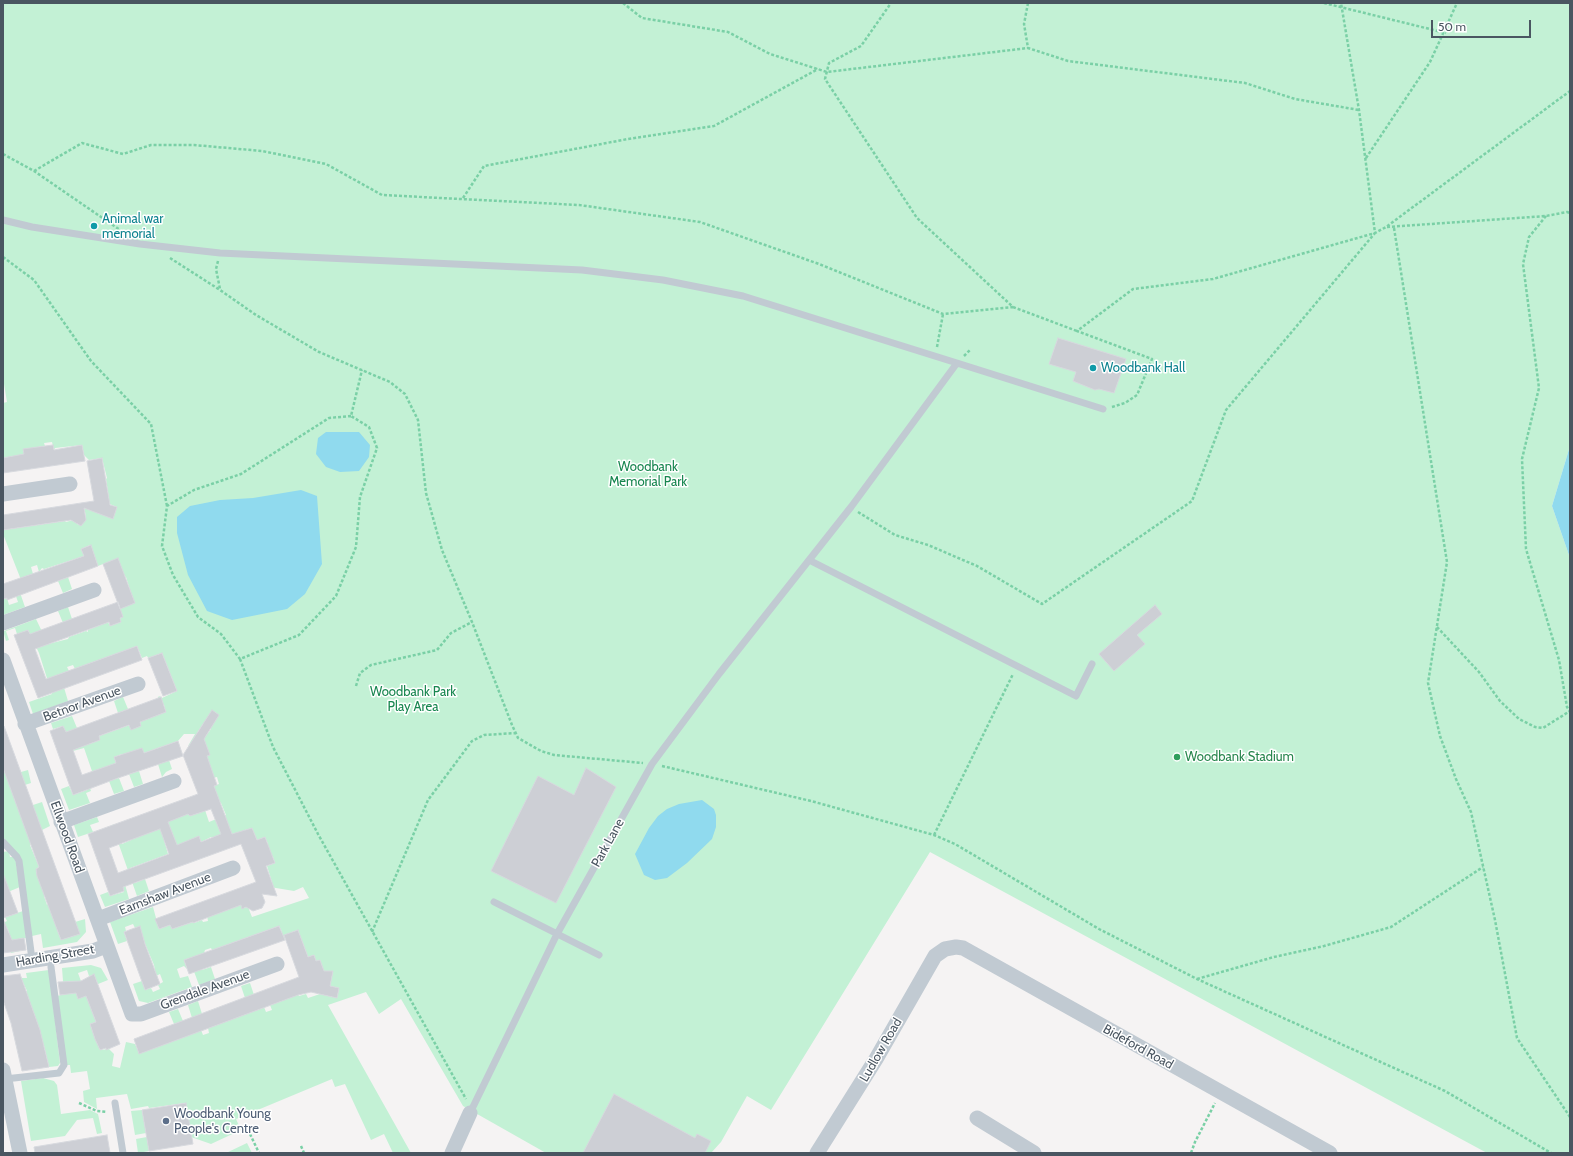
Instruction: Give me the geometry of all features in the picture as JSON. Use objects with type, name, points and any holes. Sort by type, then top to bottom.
[{"type":"street","points":[[3,494],[70,484]]},
{"type":"street","points":[[3,623],[94,590]]},
{"type":"street","name":"Ellwood Road","points":[[3,660],[25,724],[132,1014]]},
{"type":"street","name":"Betnor Avenue","points":[[25,724],[138,684]]},
{"type":"street","points":[[61,822],[174,781]]},
{"type":"street","name":"Earnshaw Avenue","points":[[98,919],[233,868]]},
{"type":"street","name":"Harding Street","points":[[3,965],[94,951],[106,946]]},
{"type":"street","name":"Bideford Road","points":[[945,949],[963,948],[1330,1153]]},
{"type":"street","name":"Ludlow Road","points":[[819,1152],[876,1059],[935,956],[945,949]]},
{"type":"street","name":"Grendale Avenue","points":[[132,1014],[141,1014],[277,964]]},
{"type":"street","points":[[4,1075],[20,1153]]},
{"type":"street","name":"Park Lane","points":[[452,1153],[471,1111]]},
{"type":"street","points":[[977,1118],[1034,1153]]},
{"type":"lane","points":[[3,220],[32,227],[140,244],[220,253],[582,270],[663,280],[743,296],[1103,410]]},
{"type":"lane","name":"Park Lane","points":[[471,1111],[557,934],[652,764],[719,674],[851,507],[957,363]]},
{"type":"lane","points":[[809,560],[1076,696],[1092,664]]},
{"type":"lane","points":[[3,842],[19,861],[30,952]]},
{"type":"lane","points":[[494,902],[599,955]]},
{"type":"lane","points":[[4,1075],[59,1073],[64,1065],[51,967]]},
{"type":"lane","points":[[115,1103],[123,1153]]},
{"type":"path","points":[[623,3],[642,18],[728,32],[770,54],[827,72],[1028,48],[1068,61],[1245,83],[1295,99],[1359,110]]},
{"type":"path","points":[[891,3],[861,46],[829,63],[825,79],[917,218],[1013,307],[1152,358],[1137,395],[1125,403],[1103,410]]},
{"type":"path","points":[[1028,3],[1024,24],[1028,48]]},
{"type":"path","points":[[1324,3],[1446,33]]},
{"type":"path","points":[[851,507],[895,534],[928,545],[977,566],[1042,604],[1192,501],[1226,410],[1374,233],[1359,110],[1342,3]]},
{"type":"path","points":[[1365,158],[1430,62],[1457,3]]},
{"type":"path","points":[[463,199],[484,166],[628,139],[714,126],[818,69]]},
{"type":"path","points":[[1077,331],[1134,289],[1213,279],[1374,233],[1386,227],[1570,91]]},
{"type":"path","points":[[34,171],[82,143],[123,154],[151,146],[194,146],[262,151],[326,164],[382,195],[435,199],[579,205],[700,222],[819,264],[943,314],[1013,307]]},
{"type":"path","points":[[3,154],[34,171],[121,231]]},
{"type":"path","points":[[1386,227],[1546,216],[1567,212],[1570,213]]},
{"type":"path","points":[[1438,627],[1479,672],[1500,701],[1520,719],[1536,727],[1543,728],[1570,712],[1559,660],[1526,549],[1522,459],[1539,388],[1523,264],[1529,237],[1546,216]]},
{"type":"path","points":[[1394,228],[1447,562],[1428,683],[1440,736],[1456,779],[1471,812],[1517,1038],[1570,1117]]},
{"type":"path","points":[[220,253],[216,269],[220,290]]},
{"type":"path","points":[[3,257],[34,280],[92,361],[151,424],[167,506],[162,546],[173,575],[198,617],[220,634],[240,659],[273,747],[372,933],[471,1111]]},
{"type":"path","points":[[168,257],[256,315],[318,352],[390,382],[405,394],[418,420],[426,493],[442,550],[516,733],[526,744],[554,755],[652,764],[811,801],[934,835],[955,844],[1099,929],[1196,979],[1445,1091],[1551,1153]]},
{"type":"path","points":[[935,357],[943,314]]},
{"type":"path","points":[[351,416],[362,370]]},
{"type":"path","points":[[167,506],[194,490],[240,474],[329,418],[351,416],[369,427],[378,448],[360,497],[356,547],[336,596],[300,635],[240,659]]},
{"type":"path","points":[[356,686],[360,673],[371,665],[437,650],[451,633],[472,622]]},
{"type":"path","points":[[934,835],[1017,666]]},
{"type":"path","points":[[372,933],[428,800],[472,741],[484,735],[516,733]]},
{"type":"path","points":[[1196,979],[1391,927],[1483,867]]},
{"type":"path","points":[[1191,1153],[1195,1142],[1221,1093]]},
{"type":"path","points":[[79,1103],[97,1111],[116,1114]]},
{"type":"path","points":[[250,1134],[259,1153]]},
{"type":"path","points":[[301,1146],[304,1153]]},
{"type":"green space","name":"Woodbank Memorial Park","points":[[3,3],[1570,3],[1570,446],[1552,506],[1570,558],[1570,1153],[1487,1153],[930,852],[771,1110],[747,1096],[721,1142],[711,1153],[546,1153],[463,1106],[401,999],[379,1014],[366,992],[328,1005],[411,1153],[393,1153],[384,1134],[371,1140],[345,1084],[335,1087],[332,1079],[236,1119],[241,1130],[211,1144],[191,1137],[185,1103],[131,1109],[127,1094],[96,1098],[97,1109],[84,1102],[83,1091],[90,1089],[87,1071],[71,1073],[70,1065],[66,1065],[57,996],[64,994],[62,968],[91,965],[101,968],[104,973],[108,980],[98,984],[94,975],[89,976],[87,970],[78,973],[96,1022],[90,1024],[100,1050],[109,1049],[114,1054],[112,1066],[120,1068],[126,1042],[135,1044],[139,1053],[201,1030],[203,1035],[209,1033],[208,1028],[264,1007],[266,1012],[272,1010],[270,1005],[298,994],[299,996],[306,994],[308,998],[320,994],[337,998],[339,988],[330,986],[333,971],[320,971],[323,969],[320,960],[316,961],[314,955],[308,957],[298,930],[292,932],[293,936],[283,939],[280,942],[282,932],[279,926],[212,950],[211,948],[205,950],[200,965],[202,970],[211,967],[215,979],[199,985],[189,958],[184,960],[187,969],[184,966],[177,969],[180,978],[188,976],[192,987],[148,1003],[139,1001],[133,984],[142,981],[145,990],[151,988],[153,992],[160,989],[158,985],[163,982],[160,974],[156,976],[154,965],[138,927],[135,928],[133,924],[125,927],[126,931],[124,932],[127,941],[118,944],[110,922],[153,907],[159,929],[170,925],[172,929],[202,920],[203,922],[208,921],[207,916],[241,904],[243,908],[248,907],[252,917],[309,898],[303,887],[294,891],[270,887],[266,884],[272,882],[267,866],[275,863],[273,857],[260,847],[268,844],[265,837],[257,840],[252,828],[245,830],[246,833],[238,845],[211,837],[201,842],[199,837],[193,839],[179,850],[164,840],[168,854],[130,868],[135,883],[145,879],[149,891],[137,896],[112,825],[115,824],[122,844],[131,840],[129,835],[188,813],[190,816],[198,813],[204,807],[209,822],[226,815],[221,803],[214,796],[212,787],[219,784],[217,777],[209,779],[201,758],[210,755],[195,743],[188,746],[195,734],[184,734],[178,741],[124,760],[122,754],[114,757],[116,763],[94,777],[84,748],[73,751],[63,726],[53,729],[51,723],[72,716],[77,728],[89,744],[100,740],[99,736],[133,724],[135,728],[141,726],[140,721],[166,712],[164,705],[160,706],[157,699],[159,696],[162,698],[177,691],[162,653],[148,658],[147,656],[142,658],[137,646],[75,669],[73,665],[67,667],[69,671],[60,674],[68,701],[33,714],[29,702],[52,694],[39,653],[28,630],[23,632],[18,637],[15,628],[6,631],[9,640],[6,641],[4,631],[36,619],[48,644],[68,639],[69,637],[86,631],[88,632],[88,630],[108,622],[110,626],[121,622],[119,607],[134,603],[126,577],[103,564],[98,566],[90,545],[81,549],[84,556],[44,569],[42,568],[39,572],[37,565],[31,567],[33,574],[24,577],[25,590],[3,534],[3,530],[66,522],[77,519],[77,524],[82,525],[83,518],[86,517],[84,507],[117,507],[102,501],[109,499],[107,478],[102,458],[89,460],[84,455],[82,445],[55,448],[54,450],[52,442],[44,443],[45,446],[38,447],[38,453],[4,458],[3,403],[7,402],[3,378]],"holes":[[[203,724],[211,729],[205,737],[197,733]]]},
{"type":"green space","points":[[68,577],[72,589],[63,593],[58,581]]},
{"type":"green space","points":[[17,584],[25,607],[3,615],[3,599],[7,598],[9,605],[18,602],[12,585]]},
{"type":"green space","points":[[68,607],[72,619],[63,623],[58,611]]},
{"type":"green space","points":[[123,697],[128,709],[118,713],[114,701]]},
{"type":"green space","points":[[169,760],[172,769],[166,772],[162,777],[158,764]]},
{"type":"green space","points":[[3,768],[6,775],[20,770],[21,772],[28,770],[31,783],[25,785],[14,800],[33,805],[42,802],[50,826],[42,830],[30,845],[39,867],[36,869],[49,894],[44,896],[47,905],[65,898],[61,928],[57,930],[61,940],[79,934],[75,922],[85,919],[86,932],[77,942],[43,948],[41,934],[32,936],[14,851],[3,837]]},
{"type":"green space","points":[[139,771],[143,784],[134,787],[129,774]]},
{"type":"green space","points":[[119,778],[124,791],[114,794],[109,781]]},
{"type":"green space","points":[[87,779],[91,791],[86,793],[90,803],[69,810],[61,789],[69,786],[73,795],[87,790],[84,781]]},
{"type":"green space","points":[[97,817],[99,822],[90,825],[93,832],[78,837],[74,825]]},
{"type":"green space","points":[[9,851],[10,857],[15,857],[20,887],[3,894],[3,852]]},
{"type":"green space","points":[[123,877],[129,899],[105,907],[100,895],[108,892],[110,896],[124,892],[120,878]]},
{"type":"green space","points":[[23,911],[26,938],[19,939],[20,951],[11,953],[9,947],[9,932],[7,928],[3,929],[3,923],[7,921],[5,917]]},
{"type":"green space","points":[[49,970],[60,1063],[58,1066],[49,1067],[44,1046],[35,1048],[41,1035],[28,997],[22,999],[20,994],[27,991],[21,978],[27,978],[26,973]]},
{"type":"green space","points":[[250,983],[254,995],[245,998],[241,986]]},
{"type":"green space","points":[[198,1001],[202,1014],[192,1018],[188,1005]]},
{"type":"green space","points":[[178,1009],[183,1021],[174,1024],[169,1012]]},
{"type":"green space","points":[[43,1078],[54,1081],[57,1085],[61,1114],[90,1110],[98,1114],[102,1133],[97,1134],[93,1118],[77,1120],[65,1136],[31,1141],[21,1081]]},
{"type":"green space","points":[[142,1110],[146,1133],[135,1135],[131,1111]]},
{"type":"green space","points":[[147,1137],[149,1151],[138,1153],[136,1139]]},
{"type":"green space","points":[[247,1143],[252,1153],[226,1153]]},
{"type":"water","points":[[326,432],[359,432],[370,445],[369,457],[359,471],[340,472],[326,467],[316,454],[318,438]]},
{"type":"water","points":[[1570,446],[1570,558],[1552,506]]},
{"type":"water","points":[[301,490],[317,496],[322,564],[305,594],[287,609],[232,620],[207,611],[188,575],[177,533],[177,517],[190,506],[220,500],[253,498]]},
{"type":"water","points":[[702,800],[714,809],[716,815],[716,827],[712,839],[687,863],[667,878],[655,880],[644,875],[635,854],[649,828],[658,816],[667,809],[679,804]]},
{"type":"building","name":"Woodbank Hall","points":[[1058,338],[1126,359],[1114,393],[1099,389],[1095,390],[1073,381],[1076,372],[1049,364]]},
{"type":"building","points":[[53,445],[54,450],[82,445],[85,461],[3,473],[3,458],[24,454],[23,449]]},
{"type":"building","points":[[102,458],[110,505],[117,507],[113,519],[84,508],[86,520],[81,526],[71,520],[3,530],[3,515],[94,501],[87,461]]},
{"type":"building","points":[[91,545],[98,566],[7,600],[7,598],[3,599],[3,584],[84,556],[81,549]]},
{"type":"building","points":[[118,558],[135,603],[120,609],[103,564]]},
{"type":"building","points":[[118,602],[123,617],[120,618],[121,622],[110,626],[109,622],[35,649],[46,679],[137,646],[142,660],[38,698],[14,635],[28,630],[30,634]]},
{"type":"building","points":[[1155,605],[1162,614],[1137,635],[1145,644],[1114,671],[1099,654]]},
{"type":"building","points":[[162,653],[177,691],[163,696],[148,658]]},
{"type":"building","points":[[161,697],[166,712],[140,722],[141,726],[131,730],[129,725],[99,736],[100,740],[73,750],[82,775],[116,763],[114,757],[142,748],[144,753],[178,741],[183,756],[73,795],[50,731],[63,726],[66,732]]},
{"type":"building","points":[[212,710],[219,715],[204,739],[210,755],[207,756],[217,785],[214,786],[232,834],[252,828],[257,840],[265,837],[275,863],[266,866],[277,896],[262,894],[265,902],[262,908],[253,911],[246,907],[242,909],[241,905],[193,923],[172,929],[170,925],[159,929],[155,919],[256,882],[241,844],[123,887],[124,891],[110,896],[88,834],[198,794],[183,755]],"holes":[[[211,809],[221,834],[201,842],[199,836],[177,845],[168,822],[188,814],[190,816]],[[160,829],[169,854],[118,873],[109,848]]]},
{"type":"building","points":[[3,726],[80,934],[61,940],[37,876],[36,869],[39,867],[3,768]]},
{"type":"building","points":[[586,768],[616,787],[556,903],[491,871],[538,776],[574,795]]},
{"type":"building","points":[[4,876],[18,913],[3,918],[3,877]]},
{"type":"building","points":[[3,919],[12,940],[24,938],[26,950],[3,953]]},
{"type":"building","points":[[140,926],[160,984],[145,990],[124,932]]},
{"type":"building","points":[[279,926],[285,940],[189,974],[184,960]]},
{"type":"building","points":[[298,930],[308,957],[314,955],[316,961],[320,960],[324,971],[333,971],[330,986],[339,988],[337,998],[311,992],[298,995],[139,1054],[134,1039],[299,977],[284,935]]},
{"type":"building","points":[[20,974],[40,1030],[49,1067],[22,1071],[11,1023],[3,1000],[3,976]]},
{"type":"building","points":[[94,974],[120,1044],[106,1050],[106,1048],[100,1050],[95,1039],[90,1024],[96,1022],[86,996],[78,999],[76,993],[60,995],[58,982],[81,981]]},
{"type":"building","points":[[614,1094],[695,1138],[697,1134],[711,1141],[705,1153],[583,1153]]},
{"type":"building","name":"Woodbank Young People's Centre","points":[[186,1103],[193,1144],[149,1151],[142,1110]]},
{"type":"building","points":[[107,1135],[110,1153],[35,1153],[34,1147]]},
{"type":"place","name":"Animal war memorial","points":[[94,226]]},
{"type":"place","name":"Woodbank Hall","points":[[1093,368]]},
{"type":"place","name":"Woodbank Stadium","points":[[1177,757]]},
{"type":"place","name":"Woodbank Young People's Centre","points":[[166,1121]]},
{"type":"park label","name":"Woodbank Park Play Area","points":[[413,700]]}]
